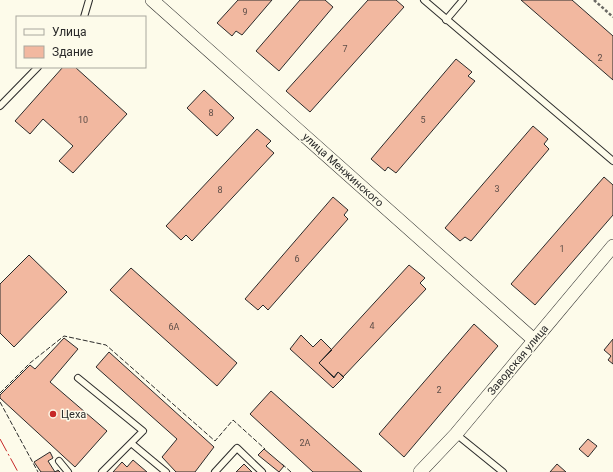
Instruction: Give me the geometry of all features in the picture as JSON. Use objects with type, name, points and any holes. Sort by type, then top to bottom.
[{"type":"street","name":"улица Менжинского","points":[[152,0],[534,340]]},
{"type":"street","name":"Заводская улица","points":[[420,472],[456,434],[613,246]]},
{"type":"lane","points":[[84,16],[89,0]]},
{"type":"lane","points":[[424,0],[613,161]]},
{"type":"lane","points":[[446,20],[463,0]]},
{"type":"lane","points":[[0,106],[37,68]]},
{"type":"lane","points":[[78,378],[143,431],[102,472]]},
{"type":"lane","points":[[456,434],[503,472]]},
{"type":"lane","points":[[131,443],[166,472]]},
{"type":"lane","points":[[214,472],[237,448],[262,472]]},
{"type":"lane","points":[[59,461],[68,472]]},
{"type":"path","points":[[594,0],[613,16]]},
{"type":"building","points":[[238,0],[272,0],[242,35],[236,31],[232,36],[217,23]]},
{"type":"building","points":[[300,0],[325,0],[333,7],[279,71],[256,51]]},
{"type":"building","points":[[368,0],[396,0],[404,7],[310,112],[286,91]]},
{"type":"building","points":[[521,0],[572,0],[613,36],[613,80]]},
{"type":"building","points":[[456,59],[472,72],[468,76],[475,81],[396,173],[388,167],[385,171],[371,159]]},
{"type":"building","points":[[62,68],[76,68],[127,114],[73,173],[59,161],[73,146],[43,119],[30,134],[15,121]]},
{"type":"building","points":[[204,90],[234,118],[217,136],[187,108]]},
{"type":"building","points":[[533,126],[548,139],[544,144],[549,149],[471,241],[465,237],[460,241],[445,228]]},
{"type":"building","points":[[257,129],[271,141],[266,146],[274,153],[192,241],[186,235],[181,240],[166,226]]},
{"type":"building","points":[[604,177],[613,185],[613,215],[535,305],[511,284]]},
{"type":"building","points":[[333,197],[348,210],[344,215],[348,219],[268,310],[263,305],[258,310],[245,299]]},
{"type":"building","points":[[29,255],[67,292],[14,347],[0,333],[0,284]]},
{"type":"building","points":[[409,265],[425,278],[420,283],[426,289],[343,377],[338,372],[334,377],[319,363]]},
{"type":"building","points":[[131,268],[237,363],[217,386],[110,290]]},
{"type":"building","points":[[474,324],[498,346],[404,457],[379,434]]},
{"type":"building","points":[[301,335],[313,347],[321,339],[332,350],[319,363],[334,378],[338,372],[344,377],[333,388],[290,349]]},
{"type":"building","name":"Цеха","points":[[64,338],[78,349],[50,382],[107,431],[75,467],[0,398],[0,395],[30,365],[35,369]]},
{"type":"building","points":[[613,339],[613,364],[608,360],[611,356],[604,350]]},
{"type":"building","points":[[109,352],[214,447],[195,472],[176,472],[162,457],[177,439],[96,367]]},
{"type":"building","points":[[271,391],[362,472],[313,472],[250,414]]},
{"type":"building","points":[[588,439],[597,446],[588,457],[579,449]]},
{"type":"building","points":[[264,449],[284,466],[279,472],[258,455]]},
{"type":"building","points":[[50,452],[53,458],[48,461],[55,472],[41,472],[34,462]]},
{"type":"building","points":[[133,460],[147,472],[113,472],[122,462],[127,467]]},
{"type":"building","points":[[244,464],[252,472],[236,472]]},
{"type":"building","points":[[557,464],[566,472],[550,472]]},
{"type":"fence","points":[[0,393],[30,363],[64,336],[106,345],[215,441],[233,420],[265,449]]},
{"type":"fence","points":[[0,402],[38,472]]},
{"type":"fence","points":[[282,464],[291,472]]},
{"type":"power","points":[[0,439],[18,472]]},
{"type":"place","name":"Цеха","points":[[53,414]]}]
